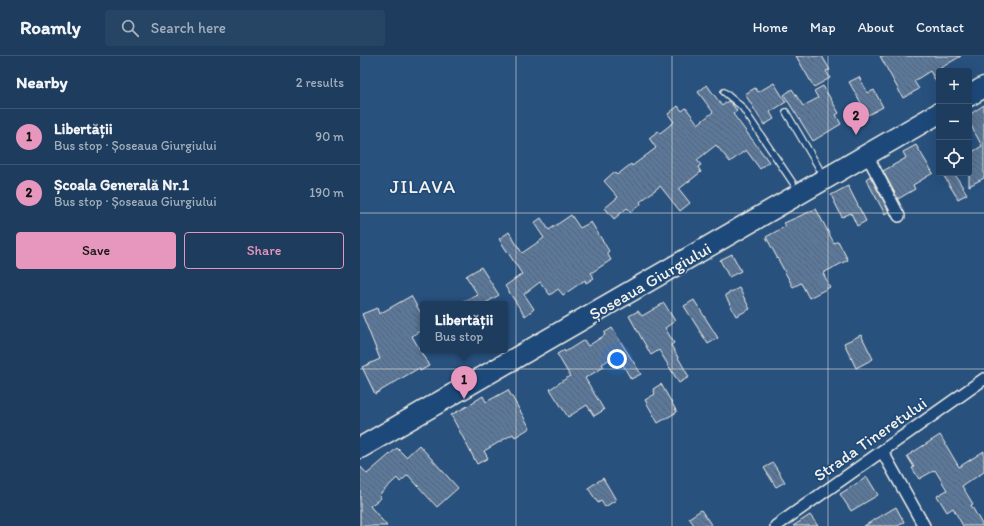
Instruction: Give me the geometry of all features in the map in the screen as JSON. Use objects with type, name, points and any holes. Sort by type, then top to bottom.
[{"type":"highway","points":[[972,78],[984,72]]},
{"type":"highway","points":[[972,94],[984,87]]},
{"type":"highway","name":"Șoseaua Giurgiului","points":[[508,348],[936,100]]},
{"type":"highway","name":"Șoseaua Giurgiului","points":[[360,448],[936,115]]},
{"type":"highway","name":"Șoseaua Giurgiului","points":[[360,434],[499,353]]},
{"type":"street","points":[[867,155],[899,216]]},
{"type":"street","name":"Strada Tineretului","points":[[776,526],[984,379]]},
{"type":"street","points":[[882,451],[924,526]]},
{"type":"lane","points":[[724,92],[742,106],[793,183]]},
{"type":"lane","points":[[786,112],[819,168]]},
{"type":"building","points":[[796,56],[822,56],[830,70],[826,71],[830,78],[814,87]]},
{"type":"building","points":[[880,56],[961,56],[941,68],[936,68],[936,82],[930,71],[914,81],[919,89],[903,98]]},
{"type":"building","points":[[859,77],[868,93],[874,90],[883,107],[868,115],[849,82]]},
{"type":"building","points":[[774,83],[786,102],[770,112],[774,119],[764,125],[745,94],[755,88],[758,92]]},
{"type":"building","points":[[707,85],[722,106],[728,101],[732,104],[737,111],[733,114],[769,162],[760,169],[746,150],[730,162],[716,145],[697,160],[701,165],[698,167],[701,172],[679,189],[690,203],[680,211],[660,186],[640,202],[641,204],[631,212],[627,208],[614,219],[605,208],[618,197],[604,181],[614,172],[617,175],[631,164],[632,166],[656,148],[649,138],[658,131],[660,133],[674,122],[668,114],[678,106],[682,111],[686,108],[698,124],[713,112],[698,92]]},
{"type":"building","points":[[823,86],[839,113],[836,115],[841,124],[813,141],[784,95],[792,89],[803,106],[818,98],[814,91]]},
{"type":"building","points":[[984,105],[984,178],[969,186],[969,176],[972,176],[972,152],[982,146],[972,128],[972,113]]},
{"type":"building","points":[[916,145],[933,173],[913,185],[915,189],[898,199],[883,171],[906,158],[903,152]]},
{"type":"building","points":[[870,176],[889,211],[885,214],[866,179]]},
{"type":"building","points":[[944,176],[956,176],[967,194],[958,199]]},
{"type":"building","points":[[848,186],[866,221],[857,226],[851,213],[842,217],[831,195]]},
{"type":"building","points":[[816,209],[834,243],[838,241],[848,260],[823,273],[830,287],[809,298],[801,283],[793,287],[766,237],[786,226],[784,223]]},
{"type":"building","points":[[571,215],[580,228],[591,222],[609,251],[607,253],[611,260],[591,273],[594,278],[586,283],[585,280],[563,295],[558,289],[550,295],[540,282],[524,294],[534,309],[525,316],[505,286],[522,274],[499,239],[509,232],[522,253],[544,238],[534,223],[541,218],[549,230]]},
{"type":"building","points":[[732,254],[741,271],[729,277],[720,260]]},
{"type":"building","points":[[481,267],[499,295],[489,301],[463,301],[478,295],[466,276]]},
{"type":"building","points":[[739,288],[750,309],[736,316],[725,295]]},
{"type":"building","points":[[411,296],[420,312],[420,331],[412,336],[420,350],[420,353],[422,353],[429,366],[420,371],[419,368],[375,394],[362,367],[380,359],[362,314],[377,308],[379,314]]},
{"type":"building","points":[[694,300],[718,338],[708,344],[684,306]]},
{"type":"building","points":[[664,303],[675,321],[665,328],[674,343],[671,345],[689,377],[679,383],[659,350],[651,355],[629,316],[638,311],[642,316]]},
{"type":"building","points":[[612,328],[641,374],[631,379],[617,355],[602,364],[604,367],[585,378],[604,410],[594,416],[587,405],[568,417],[550,389],[570,376],[557,354],[564,350],[565,352],[584,340],[588,346],[605,335],[604,333]]},
{"type":"building","points":[[861,335],[873,359],[856,368],[844,343]]},
{"type":"building","points":[[661,384],[677,412],[658,423],[645,400],[655,394],[653,389]]},
{"type":"building","points":[[508,390],[530,428],[515,437],[513,434],[484,451],[488,458],[477,464],[451,415],[483,396],[486,402]]},
{"type":"building","points":[[940,435],[959,467],[984,451],[984,472],[962,486],[973,504],[971,505],[983,526],[963,526],[953,508],[947,512],[937,496],[947,490],[935,470],[919,479],[912,468],[914,467],[907,456]]},
{"type":"building","points":[[419,445],[458,488],[437,507],[408,475],[400,482],[397,478],[379,495],[381,498],[370,506],[387,526],[360,526],[360,466],[367,474],[397,448],[406,457]]},
{"type":"building","points":[[773,463],[785,482],[776,487],[764,468]]},
{"type":"building","points":[[867,477],[878,495],[851,511],[840,494]]},
{"type":"building","points":[[603,478],[616,500],[605,507],[601,501],[598,503],[588,488]]},
{"type":"building","points":[[896,507],[904,522],[898,526],[864,526]]},
{"type":"building","points":[[701,510],[712,526],[695,526],[689,518]]},
{"type":"building","points":[[810,515],[818,526],[793,526]]},
{"type":"place","name":"Școala Generală Nr.1","points":[[856,135]]},
{"type":"place","name":"Libertății","points":[[464,399]]},
{"type":"district","name":"JILAVA","points":[[423,186]]}]
